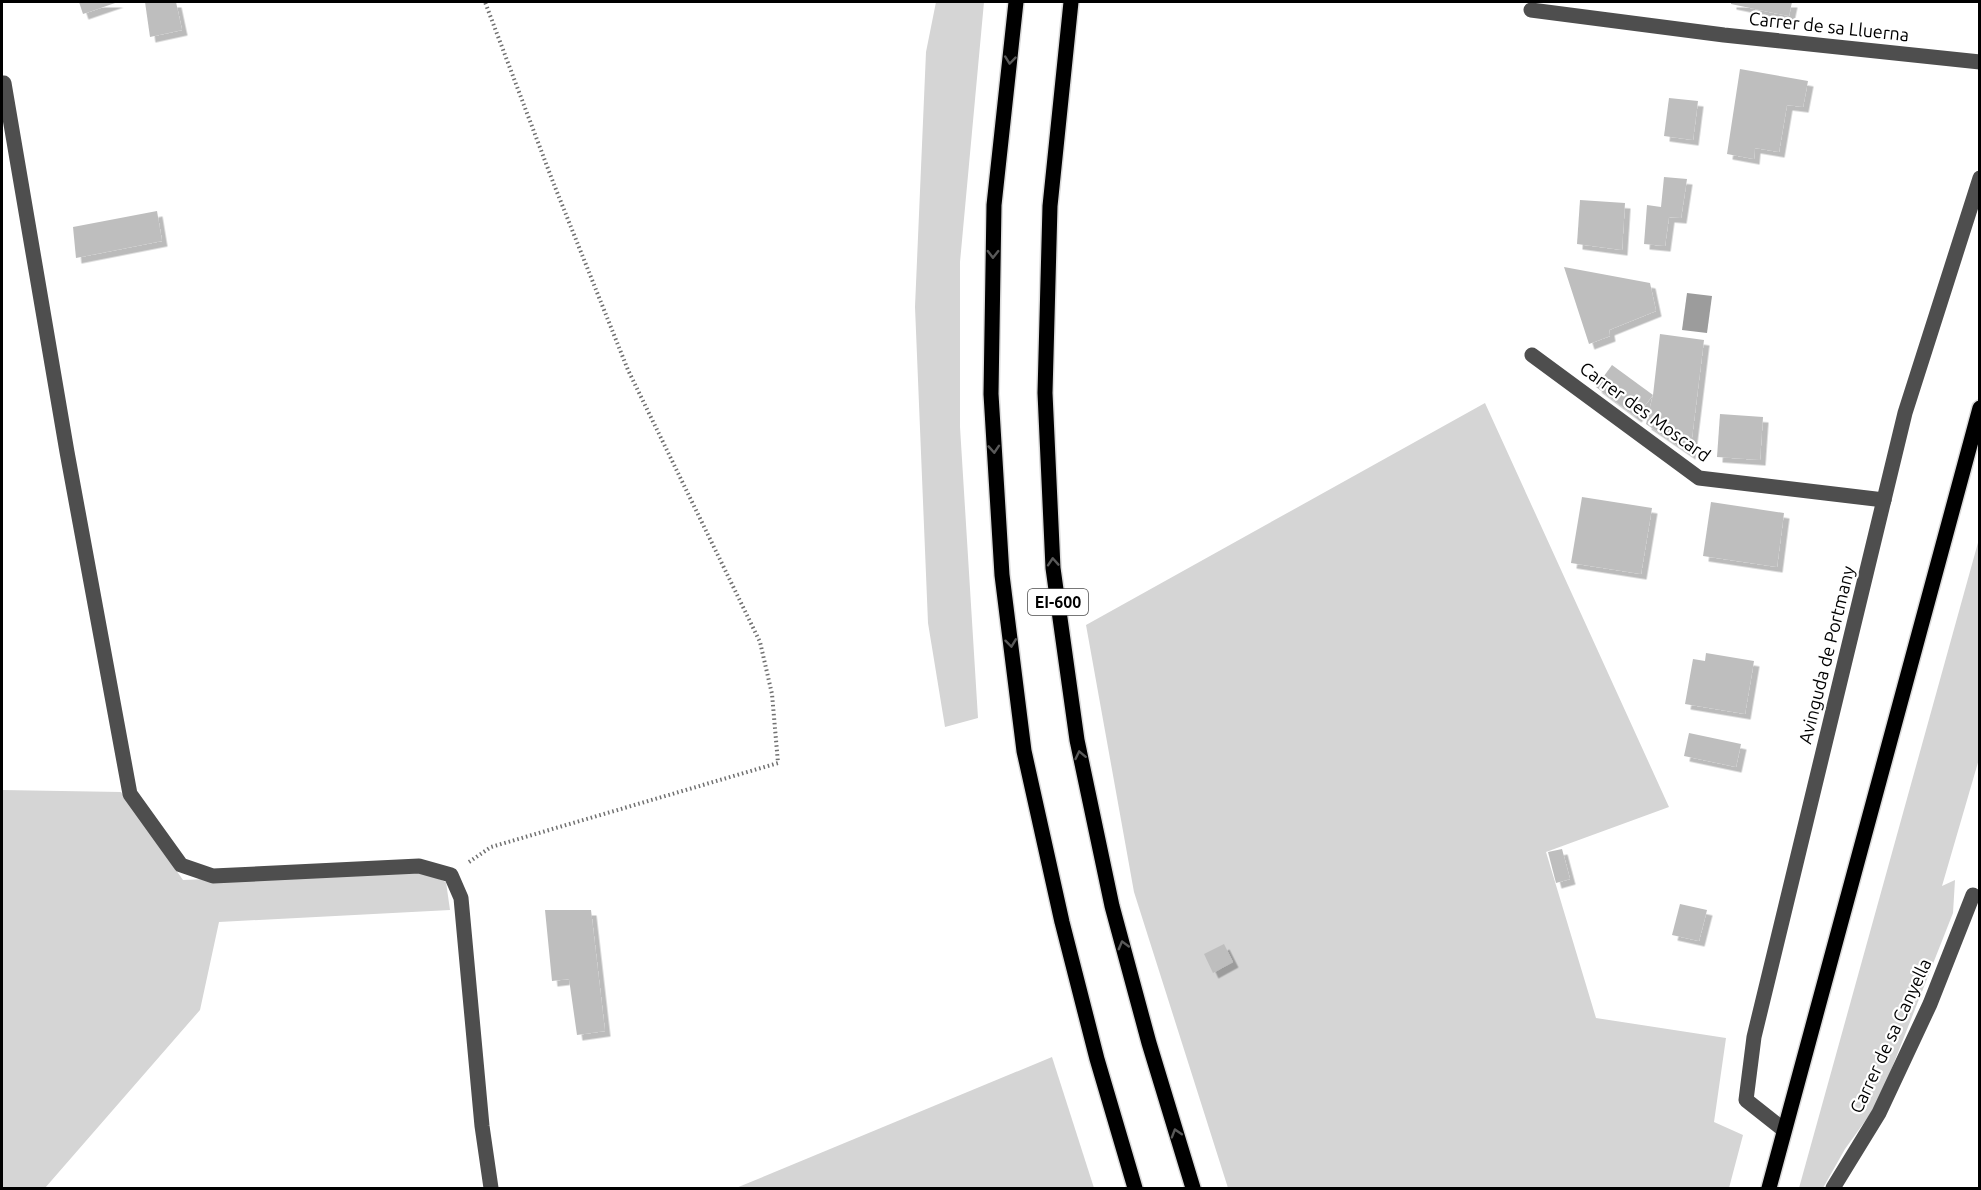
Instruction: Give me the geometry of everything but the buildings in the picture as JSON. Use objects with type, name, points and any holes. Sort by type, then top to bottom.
[{"type":"main road","name":"EI-600","points":[[1016,2],[994,205],[991,394],[1002,575],[1024,751],[1065,933],[1097,1059],[1135,1188]]},
{"type":"main road","name":"EI-600","points":[[1071,2],[1050,206],[1045,393],[1053,568],[1077,740],[1112,906],[1149,1043],[1193,1188]]},
{"type":"main road","points":[[1769,1188],[1980,408]]},
{"type":"street","name":"Carrer de sa Lluerna","points":[[1531,10],[1724,35],[1980,62]]},
{"type":"street","points":[[4,83],[67,452],[130,794],[181,865],[213,876],[419,866],[451,875],[461,898],[482,1125],[491,1188]]},
{"type":"street","name":"Avinguda de Portmany","points":[[1784,1130],[1746,1100],[1754,1037],[1905,413],[1980,178]]},
{"type":"street","name":"Carrer des Moscard","points":[[1532,354],[1699,478],[1884,500]]},
{"type":"street","name":"Carrer de sa Canyella","points":[[1833,1188],[1879,1113],[1930,1004],[1973,895]]},
{"type":"path","points":[[451,875],[491,847],[778,763],[772,694],[760,642],[628,370],[553,182],[485,2]]},
{"type":"shaded area","points":[[936,2],[984,2],[960,262],[960,427],[978,718],[945,727],[928,623],[915,307],[926,52]]},
{"type":"shaded area","points":[[1687,293],[1712,296],[1707,333],[1682,330]]},
{"type":"shaded area","points":[[1485,403],[1669,807],[1546,852],[1596,1018],[1726,1038],[1714,1122],[1743,1135],[1729,1188],[1228,1188],[1134,892],[1086,625]]},
{"type":"shaded area","points":[[1979,539],[1979,759],[1942,886],[1955,880],[1953,913],[1878,1103],[1845,1149],[1823,1188],[1799,1188]]},
{"type":"shaded area","points":[[2,790],[121,792],[183,880],[417,870],[446,882],[450,910],[219,922],[200,1010],[45,1188],[2,1188]]},
{"type":"shaded area","points":[[1052,1057],[1094,1188],[736,1188]]}]
